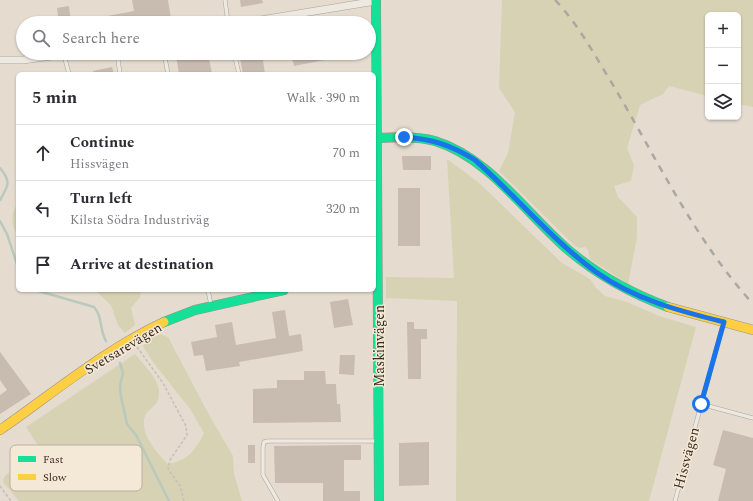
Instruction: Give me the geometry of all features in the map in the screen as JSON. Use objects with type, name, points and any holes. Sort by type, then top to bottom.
[{"type":"street","points":[[285,16],[376,1]]},
{"type":"street","name":"Maskinvägen","points":[[376,1],[376,274],[379,501]]},
{"type":"street","points":[[0,60],[16,60]]},
{"type":"street","points":[[377,138],[404,137],[433,141],[461,151],[475,160],[492,175],[566,247],[597,273],[629,291],[668,307],[753,330]]},
{"type":"street","name":"Svetsarevägen","points":[[0,430],[105,356],[132,339],[176,317],[212,306],[273,292]]},
{"type":"lane","points":[[224,0],[227,16]]},
{"type":"lane","points":[[65,60],[68,72]]},
{"type":"lane","points":[[118,60],[120,72]]},
{"type":"lane","points":[[165,60],[168,72]]},
{"type":"lane","points":[[236,60],[239,72]]},
{"type":"lane","points":[[208,292],[212,306]]},
{"type":"lane","name":"Hissvägen","points":[[675,501],[724,322]]},
{"type":"lane","points":[[701,404],[753,418]]},
{"type":"lane","points":[[278,501],[263,475],[264,442],[379,441]]},
{"type":"path","points":[[132,339],[163,383],[186,426],[187,434],[170,460],[168,469],[180,486],[184,501]]},
{"type":"path","points":[[0,486],[11,501]]},
{"type":"shaded area","points":[[502,0],[753,0],[753,107],[741,105],[741,12],[705,12],[705,95],[669,86],[663,94],[640,105],[627,148],[634,165],[631,181],[614,186],[618,197],[637,217],[637,237],[628,284],[590,259],[588,250],[585,247],[580,248],[575,246],[499,171],[508,153],[515,112],[499,88]]},
{"type":"shaded area","points":[[447,159],[478,182],[562,263],[590,279],[596,288],[605,296],[627,302],[659,316],[696,327],[649,501],[456,501],[457,301],[386,298],[386,277],[454,278]]},
{"type":"shaded area","points":[[16,206],[16,232],[12,220]]},
{"type":"shaded area","points":[[97,292],[141,292],[140,297],[131,308],[135,325],[125,333],[118,325],[111,305]]},
{"type":"shaded area","points":[[160,334],[168,337],[208,413],[233,456],[234,474],[242,501],[19,501],[11,491],[142,491],[142,445],[38,445],[26,427],[135,354],[150,372],[159,388],[159,398],[156,404],[145,416],[144,422],[147,436],[154,449],[168,464],[175,463],[186,457],[198,445],[204,433],[190,409],[153,362],[143,346],[150,339]]},
{"type":"shaded area","points":[[10,472],[10,490],[3,482],[4,477]]},
{"type":"building","points":[[132,0],[168,0],[171,16],[107,16],[134,11]]},
{"type":"building","points":[[240,0],[262,0],[263,3],[241,7]]},
{"type":"building","points":[[69,6],[70,16],[58,16],[57,8]]},
{"type":"building","points":[[177,60],[209,60],[212,72],[179,72]]},
{"type":"building","points":[[240,60],[263,60],[265,72],[243,72]]},
{"type":"building","points":[[293,60],[325,60],[294,66]]},
{"type":"building","points":[[112,67],[113,72],[93,72]]},
{"type":"building","points":[[402,156],[431,156],[431,170],[403,170]]},
{"type":"building","points":[[398,188],[420,188],[420,246],[398,246]]},
{"type":"building","points":[[348,299],[353,325],[334,328],[330,302]]},
{"type":"building","points":[[285,310],[289,336],[301,334],[303,351],[239,362],[240,366],[206,371],[203,355],[194,356],[191,342],[217,337],[215,325],[232,322],[236,345],[276,338],[272,312]]},
{"type":"building","points":[[407,322],[414,322],[414,329],[427,329],[427,339],[421,339],[421,379],[408,379]]},
{"type":"building","points":[[0,352],[31,394],[0,414],[0,395],[7,390],[0,380]]},
{"type":"building","points":[[340,355],[355,355],[354,375],[339,374]]},
{"type":"building","points":[[304,371],[325,371],[326,384],[336,384],[337,404],[340,404],[341,422],[253,423],[253,389],[277,388],[277,380],[304,380]]},
{"type":"building","points":[[723,430],[753,438],[753,501],[718,501],[726,469],[713,465]]},
{"type":"building","points":[[429,442],[429,485],[399,486],[399,443]]},
{"type":"building","points":[[248,445],[255,445],[255,463],[248,463]]},
{"type":"building","points":[[361,445],[361,460],[344,460],[344,491],[360,491],[360,501],[323,501],[323,483],[275,483],[274,446]]},
{"type":"waterway","points":[[0,168],[6,176],[8,183],[0,200]]},
{"type":"waterway","points":[[0,221],[7,234],[16,261]]},
{"type":"waterway","points":[[42,292],[94,307],[99,315],[102,332],[106,341]]},
{"type":"waterway","points":[[120,363],[123,373],[120,386],[121,397],[127,424],[136,435],[141,445]]},
{"type":"waterway","points":[[142,447],[169,501]]},
{"type":"railway","points":[[555,0],[572,20],[593,52],[695,226],[732,279],[753,304]]},
{"type":"traffic: fast","points":[[376,0],[379,501]]},
{"type":"traffic: fast","points":[[377,138],[421,138],[435,141],[472,159],[489,172],[551,234],[577,257],[614,282],[640,296],[668,307]]},
{"type":"traffic: fast","points":[[164,322],[195,310],[275,292]]},
{"type":"traffic: slow","points":[[668,307],[753,330]]},
{"type":"traffic: slow","points":[[0,430],[101,358],[164,322]]},
{"type":"route","points":[[404,137],[433,141],[446,145],[461,151],[475,160],[571,252],[597,273],[629,291],[647,299],[698,316],[724,322],[701,404]]}]
